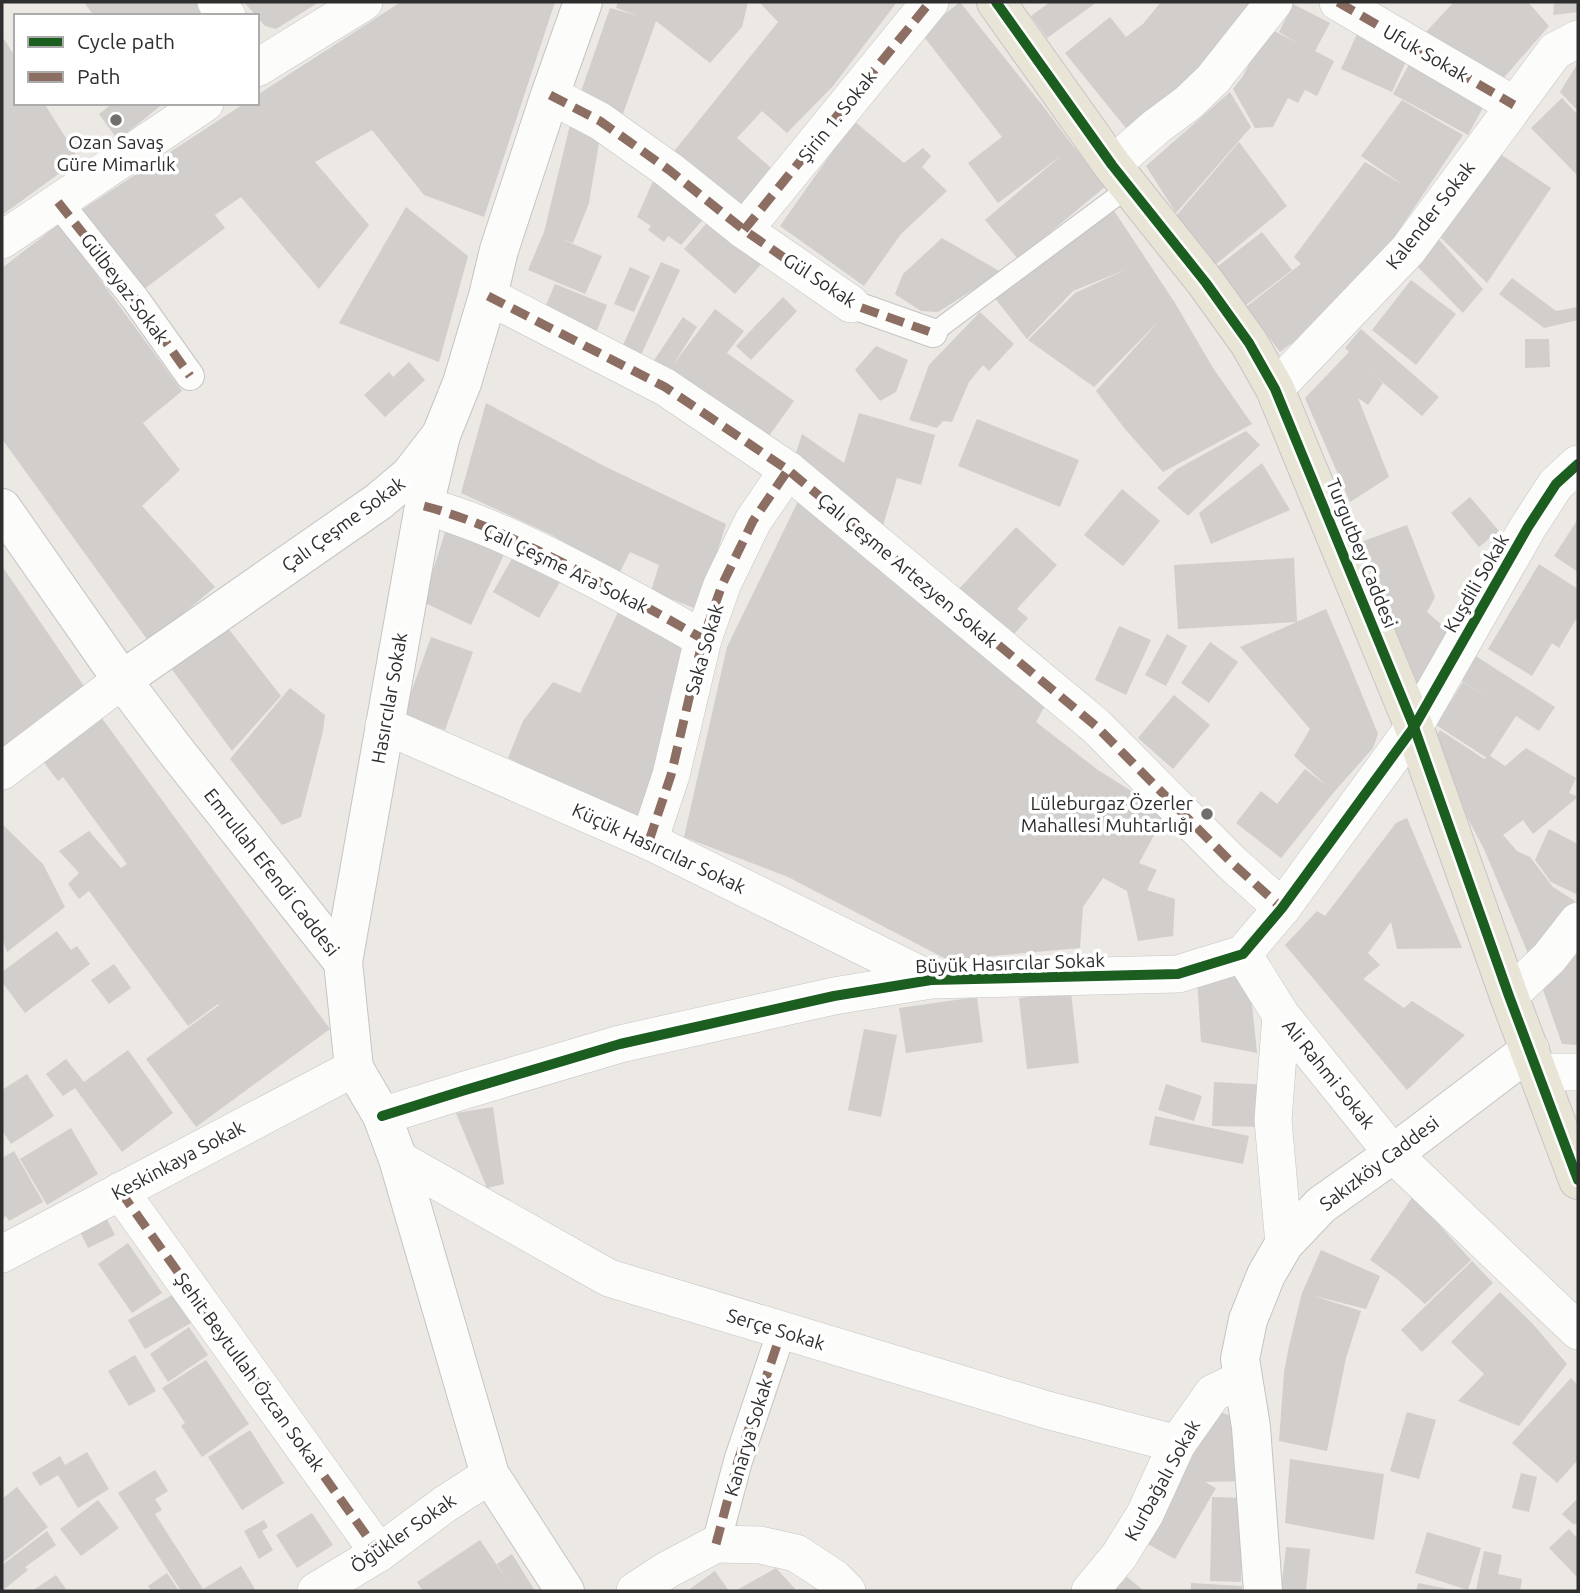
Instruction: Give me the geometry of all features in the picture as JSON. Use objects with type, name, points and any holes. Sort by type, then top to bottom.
[{"type":"main road","name":"Çalı Çeşme Sokak","points":[[122,680],[378,502],[410,475],[441,435],[462,383],[499,250],[583,2]]},
{"type":"main road","name":"Turgutbey Caddesi","points":[[1010,9],[1121,176],[1213,293],[1249,343],[1275,388],[1414,727],[1578,1181]]},
{"type":"main road","name":"Hasırcılar Sokak","points":[[343,962],[424,506],[441,435]]},
{"type":"main road","name":"Emrullah Efendi Caddesi","points":[[2,508],[122,680],[343,962],[354,1068],[382,1116],[398,1159],[490,1475],[565,1591]]},
{"type":"main road","name":"Sakızköy Caddesi","points":[[1263,1591],[1251,1427],[1240,1359],[1248,1320],[1266,1275],[1284,1244],[1321,1205],[1534,1061]]},
{"type":"street","points":[[259,63],[364,2]]},
{"type":"street","name":"Şirin 1. Sokak","points":[[744,230],[930,2]]},
{"type":"street","points":[[1121,176],[1157,126],[1188,103],[1213,79],[1274,2]]},
{"type":"street","name":"Ufuk Sokak","points":[[1338,2],[1514,105]]},
{"type":"street","name":"Kalender Sokak","points":[[1275,388],[1408,250],[1555,51],[1578,39]]},
{"type":"street","name":"Gül Sokak","points":[[550,95],[600,121],[669,170],[744,230],[851,304],[933,333]]},
{"type":"street","points":[[2,240],[202,105]]},
{"type":"street","name":"Gülbeyaz Sokak","points":[[58,202],[136,300],[190,376]]},
{"type":"street","name":"Çalı Çeşme Artezyen Sokak","points":[[488,296],[665,387],[788,470],[1096,726],[1232,863],[1282,908]]},
{"type":"street","name":"Kuşdili Sokak","points":[[1414,727],[1528,527],[1556,484],[1578,464]]},
{"type":"street","name":"Saka Sokak","points":[[649,841],[671,775],[703,639],[722,586],[753,522],[788,470]]},
{"type":"street","name":"Çalı Çeşme Ara Sokak","points":[[424,506],[454,514],[534,549],[637,600],[703,639]]},
{"type":"street","name":"Çalı Çeşme Sokak","points":[[2,771],[122,680]]},
{"type":"street","name":"Küçük Hasırcılar Sokak","points":[[384,725],[649,841],[931,980]]},
{"type":"street","points":[[1243,954],[1282,908],[1414,727]]},
{"type":"street","points":[[1509,996],[1549,958],[1578,922]]},
{"type":"street","name":"Büyük Hasırcılar Sokak","points":[[382,1116],[620,1044],[834,996],[931,980],[1178,975],[1243,954]]},
{"type":"street","name":"Ali Rahmi Sokak","points":[[1243,954],[1281,1015],[1393,1154],[1578,1331]]},
{"type":"street","points":[[1281,1015],[1273,1120],[1284,1244]]},
{"type":"street","points":[[1534,1061],[1578,1072]]},
{"type":"street","name":"Keskinkaya Sokak","points":[[2,1254],[354,1068]]},
{"type":"street","name":"Serçe Sokak","points":[[398,1159],[609,1279],[1047,1410],[1177,1444]]},
{"type":"street","name":"Şehit Beytullah Özcan Sokak","points":[[120,1191],[379,1553]]},
{"type":"street","name":"Kanarya Sokak","points":[[716,1544],[738,1461],[782,1331]]},
{"type":"street","name":"Kurbağalı Sokak","points":[[1090,1591],[1119,1556],[1145,1514],[1177,1444],[1213,1393],[1243,1379]]},
{"type":"street","name":"Öğükler Sokak","points":[[316,1591],[379,1553],[445,1504],[490,1475]]},
{"type":"street","points":[[635,1591],[667,1570],[716,1544],[760,1545],[796,1553],[834,1577],[847,1591]]},
{"type":"lane","name":"Gül Sokak","points":[[933,333],[1121,176]]},
{"type":"building","points":[[84,2],[196,2],[205,14],[93,14]]},
{"type":"building","points":[[244,2],[319,2],[276,29],[265,26],[259,19],[259,14],[254,14]]},
{"type":"building","points":[[401,2],[555,2],[484,217],[424,195],[372,130],[315,162],[369,225],[319,289],[241,197],[215,215],[225,228],[143,290],[80,211],[242,105],[259,105],[259,94]]},
{"type":"building","points":[[618,2],[748,2],[742,27],[710,63],[656,21],[619,125],[577,103],[610,8],[639,16],[616,8]]},
{"type":"building","points":[[759,2],[897,2],[833,86],[787,133],[762,111],[737,138],[771,168],[738,214],[667,160],[778,22]]},
{"type":"building","points":[[960,2],[1106,186],[1018,259],[985,220],[1062,155],[998,203],[968,163],[1002,137],[921,33]]},
{"type":"building","points":[[1050,2],[1097,2],[1047,38],[1031,16]]},
{"type":"building","points":[[1161,2],[1255,2],[1210,76],[1134,138],[1065,53],[1110,17],[1126,37],[1143,24]]},
{"type":"building","points":[[1454,2],[1528,2],[1549,26],[1501,81],[1424,34]]},
{"type":"building","points":[[1554,2],[1578,2],[1578,12],[1553,15]]},
{"type":"building","points":[[1293,4],[1330,23],[1315,51],[1334,61],[1317,96],[1305,90],[1298,103],[1288,98],[1273,127],[1255,128],[1233,89],[1243,76],[1268,28],[1298,43],[1279,32]]},
{"type":"building","points":[[1358,32],[1409,55],[1392,92],[1341,69]]},
{"type":"building","points":[[4,39],[14,55],[14,105],[45,105],[79,159],[2,215]]},
{"type":"building","points":[[1412,59],[1487,100],[1468,135],[1393,94]]},
{"type":"building","points":[[1578,63],[1578,111],[1560,92]]},
{"type":"building","points":[[1230,92],[1251,127],[1176,213],[1146,166]]},
{"type":"building","points":[[1562,98],[1578,115],[1578,176],[1531,128]]},
{"type":"building","points":[[1402,100],[1463,135],[1383,254],[1343,305],[1280,352],[1246,307],[1301,264],[1294,257],[1365,162],[1406,187],[1361,156]]},
{"type":"building","points":[[110,105],[162,105],[118,140],[99,114]]},
{"type":"building","points":[[854,121],[904,163],[923,148],[931,156],[922,167],[947,191],[901,234],[864,286],[780,226]]},
{"type":"building","points":[[570,125],[601,131],[589,203],[573,243],[561,239],[602,256],[585,294],[528,270],[544,232]]},
{"type":"building","points":[[1239,142],[1287,206],[1215,265],[1176,216]]},
{"type":"building","points":[[1497,152],[1551,188],[1487,283],[1439,236]]},
{"type":"building","points":[[654,179],[707,215],[681,245],[668,236],[664,242],[648,230],[651,226],[637,217]]},
{"type":"building","points":[[1111,206],[1175,303],[1213,368],[1252,424],[1163,472],[1096,391],[1160,320],[1094,387],[1028,340],[1075,293],[1127,269],[1073,291],[1027,339],[994,297]]},
{"type":"building","points":[[406,207],[468,256],[439,362],[339,323]]},
{"type":"building","points":[[712,217],[763,262],[735,294],[684,249]]},
{"type":"building","points":[[59,224],[182,391],[143,423],[180,470],[142,506],[215,587],[149,642],[2,439],[2,268]]},
{"type":"building","points":[[1262,232],[1292,270],[1246,305],[1217,267]]},
{"type":"building","points":[[1434,234],[1483,289],[1463,313],[1413,262]]},
{"type":"building","points":[[942,238],[1001,272],[938,312],[921,311],[895,294],[903,274]]},
{"type":"building","points":[[661,262],[680,270],[641,355],[622,347]]},
{"type":"building","points":[[630,267],[650,276],[634,312],[614,304]]},
{"type":"building","points":[[1512,278],[1556,311],[1578,307],[1578,320],[1544,328],[1499,294]]},
{"type":"building","points":[[1411,280],[1456,314],[1416,365],[1372,330]]},
{"type":"building","points":[[555,284],[607,305],[596,333],[543,312]]},
{"type":"building","points":[[783,297],[797,311],[751,360],[736,346]]},
{"type":"building","points":[[715,309],[744,331],[727,353],[794,401],[764,443],[653,362],[683,317],[697,327],[673,365]]},
{"type":"building","points":[[980,312],[1014,344],[989,371],[983,365],[969,382],[952,422],[943,421],[937,428],[909,420],[929,365]]},
{"type":"building","points":[[1361,329],[1439,397],[1422,416],[1366,368],[1383,383],[1368,405],[1358,398],[1389,477],[1350,502],[1305,398],[1349,352],[1345,348]]},
{"type":"building","points":[[1525,339],[1549,339],[1550,367],[1525,368]]},
{"type":"building","points":[[876,346],[908,360],[896,392],[880,401],[855,370]]},
{"type":"building","points":[[409,362],[425,380],[385,417],[364,395],[389,372],[393,377]]},
{"type":"building","points":[[486,403],[606,467],[726,524],[699,610],[651,591],[659,565],[630,552],[618,576],[552,535],[461,493]]},
{"type":"building","points":[[859,413],[935,435],[921,485],[897,478],[882,529],[795,456],[802,434],[844,463]]},
{"type":"building","points":[[977,419],[1079,460],[1060,507],[958,466]]},
{"type":"building","points":[[1246,431],[1260,445],[1188,516],[1157,488],[1177,469]]},
{"type":"building","points":[[1262,463],[1290,510],[1211,544],[1199,513]]},
{"type":"building","points":[[1122,489],[1160,521],[1123,566],[1084,535]]},
{"type":"building","points":[[803,491],[1047,702],[1036,722],[1098,770],[1166,813],[1139,863],[1157,870],[1147,890],[1175,899],[1173,936],[1138,941],[1127,891],[1103,878],[1083,907],[1080,948],[948,960],[788,877],[684,837],[727,647]]},
{"type":"building","points":[[1470,497],[1499,531],[1479,547],[1451,513]]},
{"type":"building","points":[[1578,519],[1578,572],[1554,556]]},
{"type":"building","points":[[448,523],[506,550],[471,625],[423,602]]},
{"type":"building","points":[[1407,525],[1435,597],[1427,612],[1458,639],[1422,694],[1361,542]]},
{"type":"building","points":[[1016,527],[1057,565],[1017,609],[1028,618],[1011,638],[958,590]]},
{"type":"building","points":[[514,555],[560,582],[539,618],[493,592]]},
{"type":"building","points":[[1294,558],[1297,622],[1178,629],[1174,565]]},
{"type":"building","points":[[1539,564],[1578,589],[1578,616],[1559,648],[1552,643],[1532,676],[1488,649]]},
{"type":"building","points":[[2,566],[86,689],[2,748]]},
{"type":"building","points":[[1326,609],[1378,734],[1373,748],[1281,858],[1236,823],[1261,791],[1277,804],[1305,769],[1327,786],[1294,756],[1310,729],[1240,647]]},
{"type":"building","points":[[619,610],[693,649],[646,826],[508,758],[523,721],[553,682],[580,693]]},
{"type":"building","points":[[224,623],[281,696],[232,751],[168,664]]},
{"type":"building","points":[[1119,626],[1151,640],[1126,695],[1095,680]]},
{"type":"building","points":[[1167,634],[1187,646],[1166,686],[1145,675]]},
{"type":"building","points":[[431,637],[473,652],[445,730],[403,715]]},
{"type":"building","points":[[1210,642],[1238,662],[1209,703],[1181,683]]},
{"type":"building","points":[[1471,653],[1555,707],[1539,731],[1516,716],[1490,756],[1505,766],[1526,748],[1576,778],[1569,793],[1578,797],[1533,834],[1523,820],[1503,835],[1517,851],[1530,857],[1553,887],[1575,901],[1530,958],[1484,849],[1467,817],[1437,735],[1440,730],[1484,759],[1487,758],[1436,725],[1463,682],[1496,703],[1456,677]]},
{"type":"building","points":[[290,688],[325,715],[301,817],[282,825],[230,759]]},
{"type":"building","points":[[1174,695],[1210,725],[1173,769],[1138,738]]},
{"type":"building","points":[[101,717],[330,1029],[196,1127],[146,1059],[219,1005],[188,1026],[89,891],[79,899],[68,884],[79,873],[59,851],[89,831],[121,868],[127,864],[63,777],[58,781],[42,760]]},
{"type":"building","points":[[1407,818],[1462,948],[1397,949],[1391,922],[1368,953],[1380,965],[1363,979],[1404,1008],[1412,1001],[1465,1035],[1407,1090],[1285,945],[1317,911],[1325,916],[1396,823]]},
{"type":"building","points":[[2,824],[43,864],[65,907],[7,952],[2,938]]},
{"type":"building","points":[[1549,829],[1578,844],[1578,895],[1551,882],[1535,860]]},
{"type":"building","points":[[57,931],[71,950],[77,946],[90,964],[25,1013],[2,982],[2,972]]},
{"type":"building","points":[[1578,952],[1578,1045],[1562,1044],[1541,984]]},
{"type":"building","points":[[114,964],[131,988],[109,1004],[91,980]]},
{"type":"building","points":[[1197,976],[1249,976],[1257,1053],[1201,1042]]},
{"type":"building","points":[[1071,992],[1079,1063],[1027,1069],[1019,998]]},
{"type":"building","points":[[977,997],[983,1042],[906,1053],[899,1008]]},
{"type":"building","points":[[864,1029],[897,1035],[881,1117],[848,1110]]},
{"type":"building","points":[[128,1050],[173,1113],[122,1152],[75,1088],[63,1096],[46,1074],[66,1059],[84,1082]]},
{"type":"building","points":[[27,1074],[54,1116],[11,1144],[2,1130],[2,1090]]},
{"type":"building","points":[[1214,1082],[1269,1085],[1267,1127],[1212,1126]]},
{"type":"building","points":[[1166,1084],[1202,1096],[1194,1121],[1158,1110]]},
{"type":"building","points":[[493,1107],[504,1184],[487,1188],[456,1113]]},
{"type":"building","points":[[1155,1116],[1249,1136],[1243,1164],[1149,1145]]},
{"type":"building","points":[[71,1128],[98,1174],[47,1205],[20,1159]]},
{"type":"building","points":[[14,1151],[43,1202],[9,1221],[6,1216],[2,1219],[2,1158]]},
{"type":"building","points":[[1413,1196],[1471,1260],[1425,1304],[1370,1260]]},
{"type":"building","points":[[105,1215],[115,1235],[88,1248],[78,1228]]},
{"type":"building","points":[[128,1243],[162,1293],[132,1313],[98,1264]]},
{"type":"building","points":[[1321,1250],[1380,1276],[1366,1309],[1311,1295],[1361,1311],[1346,1358],[1327,1451],[1279,1441],[1284,1372],[1289,1346],[1302,1293]]},
{"type":"building","points":[[1472,1261],[1493,1283],[1422,1352],[1401,1330]]},
{"type":"building","points":[[1500,1292],[1532,1323],[1567,1364],[1519,1426],[1458,1401],[1484,1374],[1451,1342]]},
{"type":"building","points":[[174,1294],[191,1323],[145,1349],[128,1320]]},
{"type":"building","points":[[189,1327],[208,1355],[168,1382],[150,1354]]},
{"type":"building","points":[[135,1355],[156,1391],[129,1406],[108,1371]]},
{"type":"building","points":[[206,1360],[249,1424],[202,1457],[181,1426],[185,1423],[162,1388]]},
{"type":"building","points":[[1571,1378],[1578,1385],[1578,1460],[1557,1483],[1512,1443]]},
{"type":"building","points":[[1212,1409],[1242,1420],[1243,1481],[1205,1482],[1216,1488],[1175,1559],[1144,1542]]},
{"type":"building","points":[[1407,1412],[1436,1420],[1419,1479],[1390,1471]]},
{"type":"building","points":[[250,1430],[284,1483],[242,1510],[208,1457]]},
{"type":"building","points":[[87,1452],[109,1489],[78,1508],[58,1475],[40,1486],[32,1473],[60,1456],[65,1465]]},
{"type":"building","points":[[1290,1459],[1384,1474],[1374,1540],[1285,1523]]},
{"type":"building","points":[[155,1470],[168,1491],[155,1499],[162,1510],[155,1514],[203,1589],[241,1566],[256,1591],[181,1591],[118,1493]]},
{"type":"building","points":[[1521,1473],[1537,1477],[1529,1512],[1512,1508]]},
{"type":"building","points":[[17,1487],[48,1527],[2,1563],[2,1499]]},
{"type":"building","points":[[1212,1497],[1243,1498],[1241,1582],[1210,1581]]},
{"type":"building","points":[[1578,1498],[1578,1521],[1574,1525],[1562,1514]]},
{"type":"building","points":[[98,1500],[119,1528],[81,1556],[60,1529]]},
{"type":"building","points":[[312,1513],[333,1545],[297,1568],[276,1535]]},
{"type":"building","points":[[264,1520],[268,1527],[262,1531],[273,1550],[259,1559],[244,1531]]},
{"type":"building","points":[[1569,1529],[1578,1539],[1578,1578],[1549,1548]]},
{"type":"building","points":[[47,1531],[56,1545],[25,1567],[28,1570],[2,1591],[2,1565]]},
{"type":"building","points":[[1427,1532],[1481,1548],[1468,1590],[1415,1573]]},
{"type":"building","points":[[480,1540],[509,1583],[497,1564],[512,1554],[535,1591],[423,1591],[417,1582]]},
{"type":"building","points":[[1286,1547],[1310,1549],[1306,1591],[1281,1591]]},
{"type":"building","points":[[1484,1551],[1502,1555],[1498,1574],[1522,1579],[1520,1591],[1476,1590]]},
{"type":"building","points":[[776,1568],[797,1591],[737,1590]]},
{"type":"building","points":[[715,1571],[729,1591],[687,1591]]},
{"type":"building","points":[[167,1573],[179,1591],[151,1591],[148,1586]]},
{"type":"building","points":[[56,1575],[66,1589],[32,1591]]},
{"type":"building","points":[[1127,1577],[1144,1591],[1114,1591]]},
{"type":"building","points":[[1191,1583],[1242,1586],[1242,1591],[1191,1591]]},
{"type":"building","points":[[1418,1583],[1453,1590],[1453,1591],[1416,1591]]},
{"type":"marked path","points":[[744,230],[930,2]]},
{"type":"marked path","points":[[1338,2],[1514,105]]},
{"type":"marked path","points":[[550,95],[600,121],[669,170],[744,230],[851,304],[933,333]]},
{"type":"marked path","points":[[58,202],[136,300],[190,376]]},
{"type":"marked path","points":[[488,296],[665,387],[788,470],[1096,726],[1232,863],[1282,908]]},
{"type":"marked path","points":[[649,841],[671,775],[703,639],[722,585],[753,521],[788,470]]},
{"type":"marked path","points":[[424,506],[479,524],[532,548],[703,639]]},
{"type":"marked path","points":[[120,1191],[379,1553]]},
{"type":"marked path","points":[[716,1544],[738,1461],[782,1330]]},
{"type":"cycle path","points":[[996,2],[1112,165],[1206,283],[1249,343],[1275,389],[1414,727],[1509,996],[1578,1180]]},
{"type":"cycle path","points":[[382,1116],[620,1044],[834,996],[931,980],[1178,974],[1243,954],[1282,908],[1414,727],[1528,527],[1556,484],[1578,464]]},
{"type":"place","name":"Ozan Savaş Güre Mimarlık","points":[[116,120]]},
{"type":"place","name":"Lüleburgaz Özerler Mahallesi Muhtarlığı","points":[[1207,814]]}]
